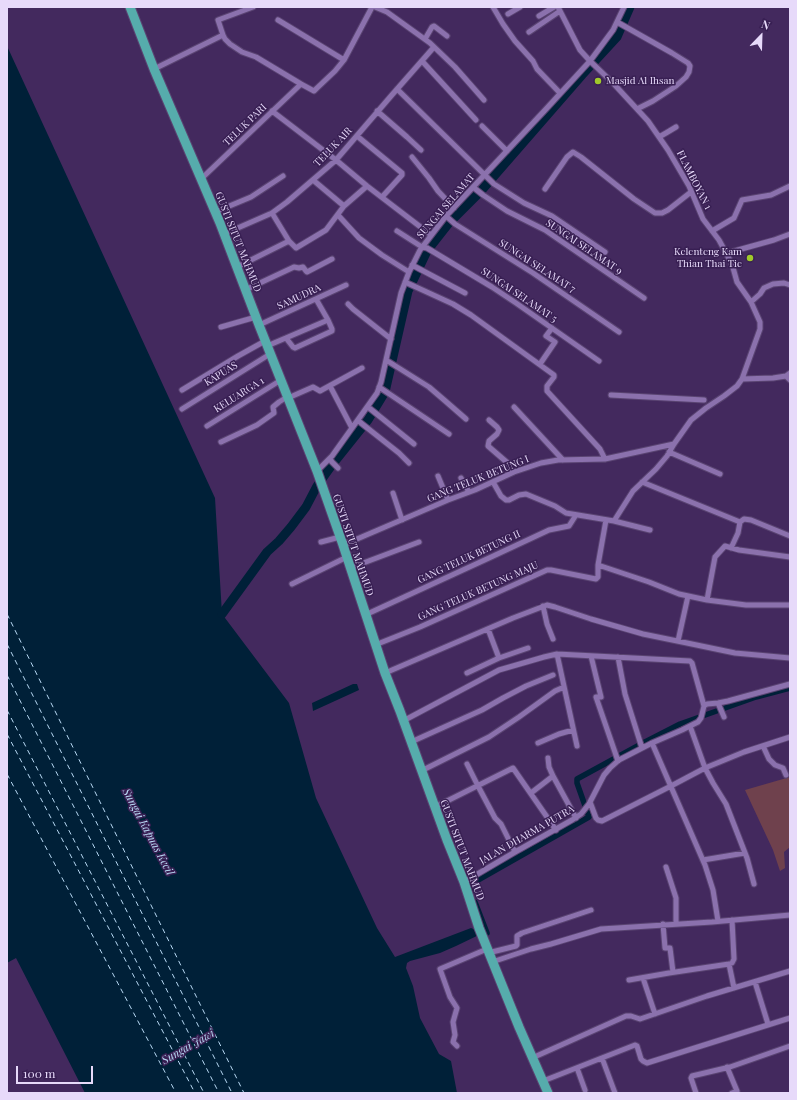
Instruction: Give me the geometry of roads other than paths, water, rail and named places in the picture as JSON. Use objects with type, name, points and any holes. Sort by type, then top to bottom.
[{"type":"highway","name":"GUSTI SITUT MAHMUD","points":[[130,7],[154,69],[224,234],[287,398],[318,473],[342,541],[385,674],[434,807],[464,882],[492,962],[548,1093]]},
{"type":"street","points":[[253,7],[218,20],[225,39],[242,52],[256,57],[314,91],[344,60],[371,9],[374,7],[387,12],[425,39],[455,67],[484,100]]},
{"type":"street","points":[[387,12],[390,7]]},
{"type":"street","points":[[493,7],[515,41],[560,93]]},
{"type":"street","points":[[508,14],[520,7]]},
{"type":"street","points":[[540,16],[554,7]]},
{"type":"street","name":"SUNGAI SELAMAT","points":[[318,473],[334,464],[352,428],[359,422],[374,398],[383,390],[391,339],[401,294],[407,283],[409,272],[416,268],[420,250],[424,247],[431,235],[454,208],[475,189],[507,151],[590,61],[619,23],[624,7]]},
{"type":"street","points":[[529,32],[559,9]]},
{"type":"street","name":"FLAMBOYAN 1","points":[[559,9],[580,50],[614,83],[648,121],[671,154],[703,219],[727,253],[737,282],[751,302],[760,322],[759,336],[742,379]]},
{"type":"street","points":[[278,20],[344,60]]},
{"type":"street","points":[[619,23],[672,53],[688,63],[690,66],[686,78],[653,101],[637,109]]},
{"type":"street","points":[[425,39],[434,26],[448,36]]},
{"type":"street","points":[[154,69],[223,35]]},
{"type":"street","name":"TELUK AIR","points":[[224,234],[272,213],[336,160],[434,47]]},
{"type":"street","points":[[422,61],[476,120]]},
{"type":"street","name":"TELUK PARI","points":[[201,179],[301,84]]},
{"type":"street","points":[[397,89],[494,184],[524,202],[552,216],[605,252]]},
{"type":"street","points":[[272,111],[431,235]]},
{"type":"street","points":[[377,111],[421,150]]},
{"type":"street","points":[[482,126],[507,151]]},
{"type":"street","points":[[659,137],[676,127]]},
{"type":"street","points":[[357,136],[402,173],[402,175],[382,197]]},
{"type":"street","points":[[545,190],[555,173],[567,157],[573,152],[658,214],[668,210],[691,192]]},
{"type":"street","points":[[412,157],[438,191],[454,208]]},
{"type":"street","points":[[215,212],[251,197],[284,176]]},
{"type":"street","points":[[313,180],[344,206]]},
{"type":"street","points":[[272,213],[289,240],[295,248],[298,248],[326,230],[344,206],[367,186]]},
{"type":"street","points":[[712,231],[734,218],[742,200],[771,195],[790,186]]},
{"type":"street","name":"SUNGAI SELAMAT 9","points":[[475,189],[508,211],[545,230],[644,298]]},
{"type":"street","points":[[338,214],[359,238],[409,272]]},
{"type":"street","name":"SUNGAI SELAMAT 7","points":[[447,218],[533,272],[619,332]]},
{"type":"street","name":"SUNGAI SELAMAT 5","points":[[396,231],[492,287],[599,361]]},
{"type":"street","points":[[727,253],[790,234]]},
{"type":"street","points":[[237,267],[289,240]]},
{"type":"street","points":[[246,290],[294,267],[302,267],[307,272],[332,259]]},
{"type":"street","points":[[416,268],[465,293]]},
{"type":"street","points":[[407,283],[471,314],[540,364],[554,376],[547,386],[547,391],[600,449],[605,459]]},
{"type":"street","points":[[751,302],[764,288],[778,283],[790,285]]},
{"type":"street","name":"SAMUDRA","points":[[221,327],[258,321],[316,300],[346,285]]},
{"type":"street","points":[[286,338],[295,348],[332,331],[328,320],[316,300]]},
{"type":"street","points":[[348,304],[391,339]]},
{"type":"street","points":[[182,390],[243,353],[268,347],[328,320]]},
{"type":"street","points":[[540,364],[555,342],[546,336],[552,328]]},
{"type":"street","name":"KAPUAS","points":[[182,409],[268,347]]},
{"type":"street","points":[[387,361],[429,387],[466,419]]},
{"type":"street","points":[[221,442],[257,425],[274,413],[273,407],[279,402],[313,387],[319,391],[362,368]]},
{"type":"street","points":[[614,521],[633,491],[656,469],[691,420],[737,386],[742,379],[788,375],[790,380]]},
{"type":"street","name":"KELUARGA 1","points":[[207,426],[281,380]]},
{"type":"street","points":[[330,386],[352,428]]},
{"type":"street","points":[[383,390],[449,434]]},
{"type":"street","points":[[610,395],[704,398],[706,408]]},
{"type":"street","points":[[369,408],[414,444]]},
{"type":"street","points":[[514,408],[563,460]]},
{"type":"street","points":[[489,420],[499,430],[497,434],[489,441],[488,446],[510,465],[514,472]]},
{"type":"street","points":[[359,422],[399,453],[409,463]]},
{"type":"street","name":"GANG TELUK BETUNG I","points":[[321,542],[342,541],[402,520],[514,472],[541,463],[563,460],[605,459],[674,444]]},
{"type":"street","points":[[669,452],[720,474]]},
{"type":"street","points":[[438,476],[448,500]]},
{"type":"street","points":[[461,478],[469,492]]},
{"type":"street","points":[[493,482],[501,496],[506,500],[526,494],[555,506],[566,513],[614,521],[650,530]]},
{"type":"street","points":[[642,482],[740,522]]},
{"type":"street","points":[[393,493],[402,520]]},
{"type":"street","name":"GANG TELUK BETUNG II","points":[[365,615],[549,530],[569,526],[576,515]]},
{"type":"street","points":[[731,548],[738,533],[740,522],[744,519],[751,520],[790,536]]},
{"type":"street","points":[[606,520],[598,565],[679,594],[707,600],[746,605],[790,605]]},
{"type":"street","points":[[350,568],[419,542]]},
{"type":"street","points":[[707,600],[715,557],[725,546],[753,552],[790,557]]},
{"type":"street","points":[[292,584],[347,557]]},
{"type":"street","name":"GANG TELUK BETUNG MAJU","points":[[375,644],[420,627],[547,570],[596,579],[598,577],[598,565]]},
{"type":"street","points":[[678,641],[688,596]]},
{"type":"street","points":[[385,674],[488,628],[543,606],[551,605],[636,632],[735,653],[790,658]]},
{"type":"street","points":[[543,606],[553,640]]},
{"type":"street","points":[[488,628],[499,658]]},
{"type":"street","points":[[467,673],[499,658],[528,648]]},
{"type":"street","points":[[557,654],[577,746]]},
{"type":"street","points":[[403,722],[499,670],[557,654],[691,662],[704,706],[708,704],[720,707],[790,684]]},
{"type":"street","points":[[591,656],[601,697],[596,697],[616,758]]},
{"type":"street","points":[[618,657],[625,694],[642,748]]},
{"type":"street","points":[[411,742],[482,710],[526,686],[552,676]]},
{"type":"street","points":[[421,771],[490,737],[555,691],[564,687]]},
{"type":"street","name":"JALAN DHARMA PUTRA","points":[[464,882],[576,818],[590,803],[604,775],[616,758],[642,748],[700,721],[704,706]]},
{"type":"street","points":[[720,707],[724,717]]},
{"type":"street","points":[[690,726],[705,768],[726,804],[746,854],[754,884]]},
{"type":"street","points":[[538,743],[573,730]]},
{"type":"street","points":[[590,803],[596,818],[598,820],[602,820],[705,768],[790,737]]},
{"type":"street","points":[[652,743],[703,860],[713,890],[718,921]]},
{"type":"street","points":[[763,746],[769,759],[775,765],[783,768],[786,775]]},
{"type":"street","points":[[548,758],[549,767],[553,776],[576,818]]},
{"type":"street","points":[[467,764],[495,818],[501,824],[515,852]]},
{"type":"street","points":[[434,807],[513,768],[556,830]]},
{"type":"street","points":[[531,793],[553,776]]},
{"type":"street","points":[[703,860],[746,854]]},
{"type":"street","points":[[666,867],[676,898],[676,924]]},
{"type":"street","points":[[457,1046],[453,1042],[455,1035],[453,1022],[457,1008],[450,997],[440,969],[487,948],[516,946],[517,936],[522,933],[591,910]]},
{"type":"street","points":[[492,962],[601,929],[790,915]]},
{"type":"street","points":[[630,980],[732,963],[734,959],[732,920]]},
{"type":"street","points":[[663,924],[665,948],[670,948],[673,972]]},
{"type":"street","points":[[729,964],[734,988]]},
{"type":"street","points":[[532,1058],[626,1016],[640,1019],[707,996],[790,971]]},
{"type":"street","points":[[643,978],[655,1014]]},
{"type":"street","points":[[755,982],[768,1024]]},
{"type":"street","points":[[543,1081],[636,1046],[641,1059],[647,1063],[790,1018]]},
{"type":"street","points":[[696,1093],[691,1078],[692,1076],[750,1060],[789,1046],[790,1053]]},
{"type":"street","points":[[602,1058],[615,1093]]},
{"type":"street","points":[[727,1067],[737,1091],[732,1093]]},
{"type":"street","points":[[577,1068],[585,1090]]},
{"type":"water","points":[[7,46],[215,498],[222,614],[289,703],[316,798],[377,928],[395,957],[471,928],[483,933],[440,953],[410,961],[407,963],[406,968],[413,986],[420,1018],[439,1054],[451,1061],[457,1093],[85,1093],[16,958],[7,963]]},
{"type":"water","points":[[353,684],[357,684],[359,690],[313,711],[312,703]]},
{"type":"waterway","points":[[222,614],[267,552],[279,541],[306,507],[317,486],[368,420],[385,392],[408,291],[427,251],[449,223],[481,191],[617,37],[630,7]]},
{"type":"waterway","points":[[471,892],[469,886],[471,884],[589,817],[577,783],[577,779],[680,724],[756,697],[790,688]]},
{"type":"waterway","points":[[475,902],[487,933],[483,933]]},
{"type":"place","name":"Masjid Al Ihsan","points":[[598,81]]},
{"type":"place","name":"Kelenteng Kam Thian Thai Tie","points":[[750,258]]},
{"type":"water label","name":"Sungai Kapuas Kecil","points":[[148,832]]},
{"type":"water label","name":"Sungai Jawi","points":[[188,1047]]}]
